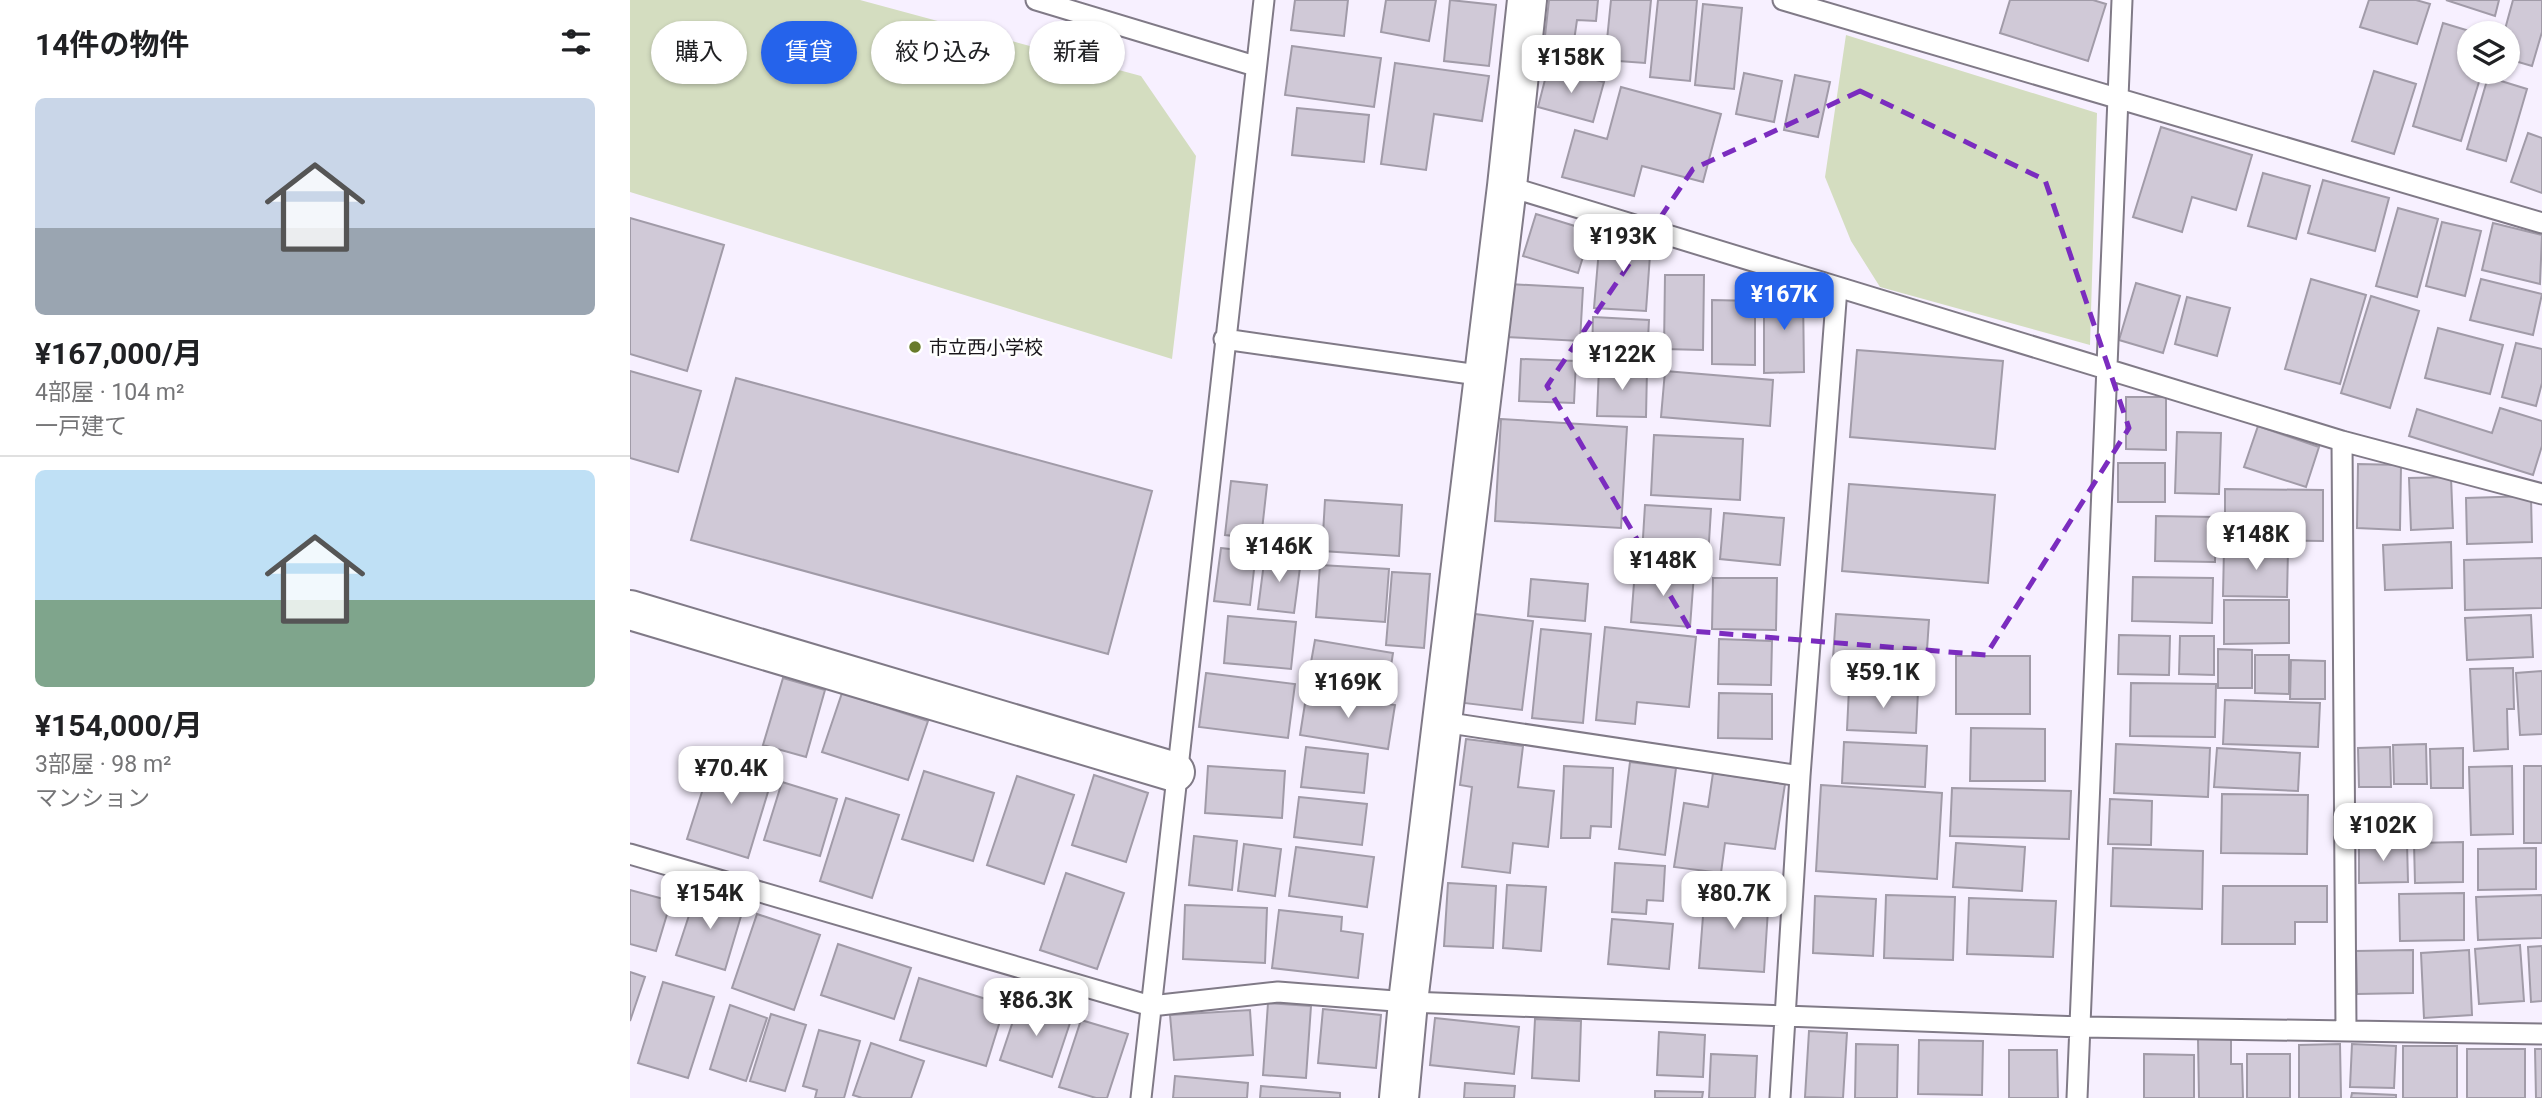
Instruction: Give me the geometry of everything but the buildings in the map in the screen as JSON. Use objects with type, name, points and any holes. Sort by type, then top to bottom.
[{"type":"street","points":[[1399,1098],[1408,1002],[1485,376],[1527,0]]},
{"type":"street","points":[[630,610],[1175,772]]},
{"type":"lane","points":[[1036,0],[1255,66]]},
{"type":"lane","points":[[1141,1098],[1175,772],[1264,0]]},
{"type":"lane","points":[[1783,0],[2115,100],[2542,223]]},
{"type":"lane","points":[[2077,1098],[2082,1027],[2115,100],[2122,0]]},
{"type":"lane","points":[[1507,186],[2342,442],[2542,494]]},
{"type":"lane","points":[[1780,1098],[1800,776],[1837,288]]},
{"type":"lane","points":[[1224,339],[1485,376]]},
{"type":"lane","points":[[2342,442],[2346,1029]]},
{"type":"lane","points":[[1443,722],[1800,776]]},
{"type":"lane","points":[[630,854],[1151,1006],[1278,992],[1408,1002],[2082,1027],[2542,1034]]},
{"type":"highlighted area","points":[[1860,91],[2045,180],[2129,428],[1986,655],[1691,631],[1547,386],[1693,169]]},
{"type":"green space","points":[[630,0],[860,0],[938,21],[871,21],[871,84],[1015,84],[1015,42],[1029,46],[1029,84],[1125,84],[1125,72],[1141,76],[1196,156],[1172,359],[630,192]]},
{"type":"green space","points":[[1846,35],[2097,113],[2090,345],[1880,287],[1851,241],[1825,177]]},
{"type":"place","name":"市立西小学校","points":[[915,347]]}]
